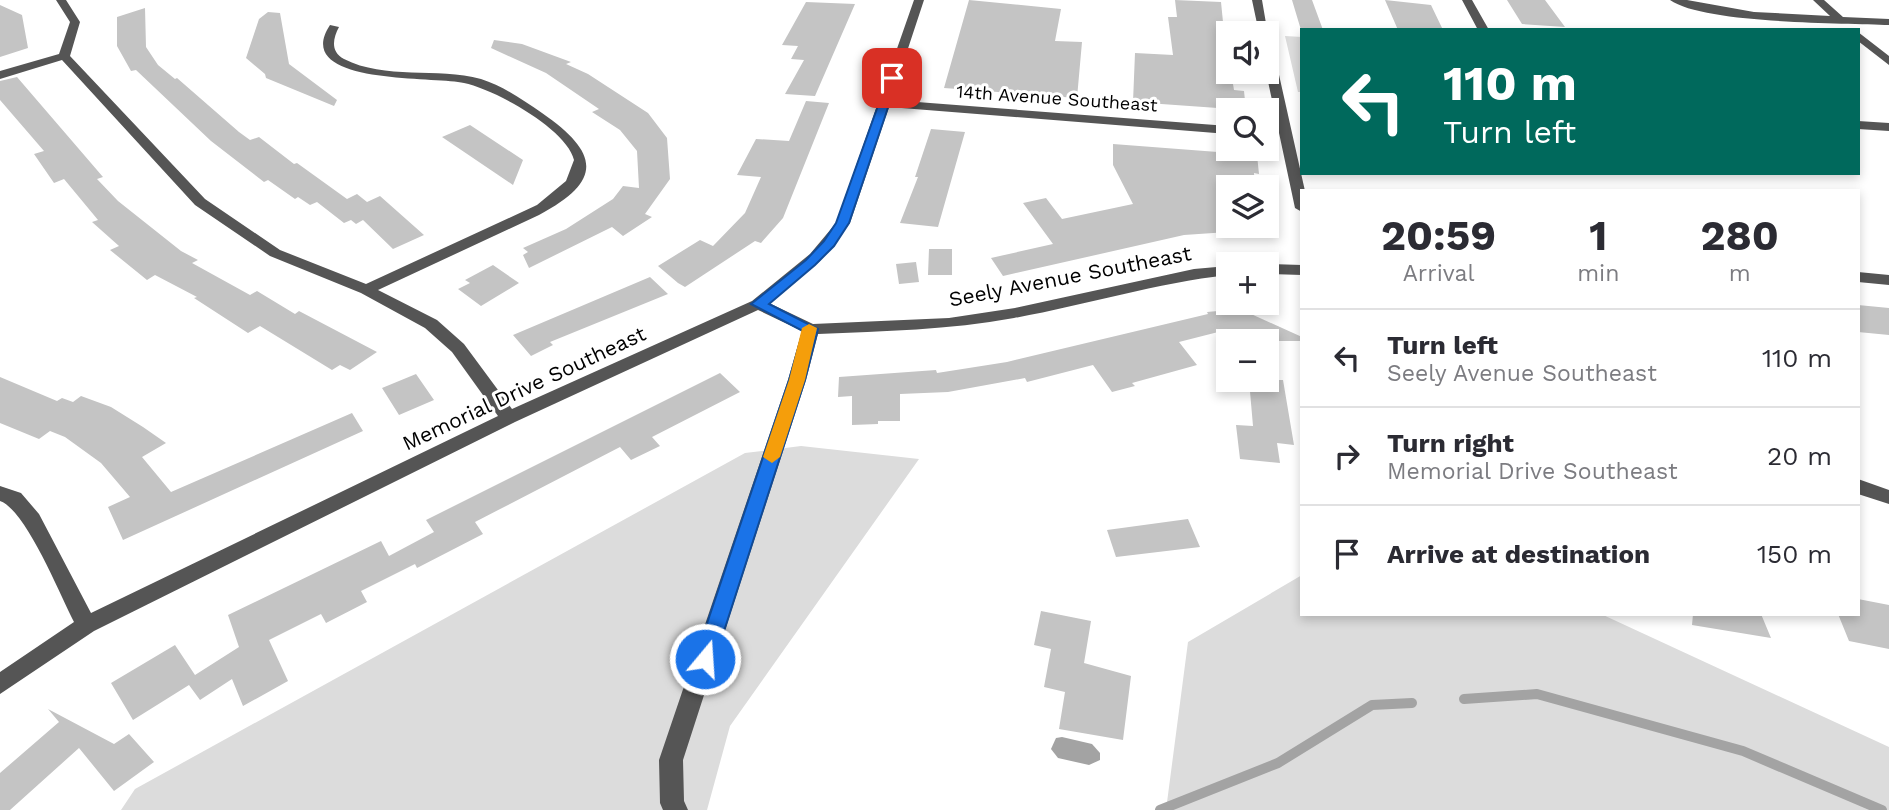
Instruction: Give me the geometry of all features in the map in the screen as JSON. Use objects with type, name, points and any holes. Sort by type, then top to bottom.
[{"type":"street","points":[[61,0],[75,22],[64,56]]},
{"type":"street","name":"Memorial Drive Southeast","points":[[0,684],[86,625],[509,418],[758,304],[787,284],[830,243],[842,223],[919,0]]},
{"type":"street","points":[[1256,0],[1261,21]]},
{"type":"street","points":[[1467,0],[1483,28]]},
{"type":"street","points":[[1675,0],[1716,11],[1745,15],[1889,22]]},
{"type":"street","points":[[1818,0],[1850,28]]},
{"type":"street","points":[[334,27],[328,36],[327,45],[330,54],[340,61],[382,71],[448,76],[498,89],[562,132],[574,144],[581,158],[579,173],[570,186],[547,204],[366,290]]},
{"type":"street","points":[[1860,37],[1889,62]]},
{"type":"street","points":[[0,75],[64,56]]},
{"type":"street","points":[[64,56],[200,202],[275,253],[366,290],[430,324],[458,348],[509,418]]},
{"type":"street","points":[[1275,84],[1300,199]]},
{"type":"street","name":"14th Avenue Southeast","points":[[883,103],[1216,129]]},
{"type":"street","points":[[1860,125],[1889,127]]},
{"type":"street","points":[[1279,134],[1286,135]]},
{"type":"street","points":[[1279,269],[1300,270]]},
{"type":"street","name":"Seely Avenue Southeast","points":[[758,304],[811,329],[949,323],[1015,313],[1194,274],[1216,272]]},
{"type":"street","points":[[1860,277],[1889,280]]},
{"type":"street","points":[[676,810],[672,803],[671,760],[793,393],[811,329]]},
{"type":"street","points":[[1860,487],[1889,497]]},
{"type":"street","points":[[0,493],[14,498],[32,519],[86,625]]},
{"type":"shaded area","points":[[1285,36],[1300,37],[1298,92]]},
{"type":"shaded area","points":[[801,446],[919,459],[730,726],[707,810],[121,810],[135,789],[745,453]]},
{"type":"shaded area","points":[[1300,576],[1300,616],[1605,616],[1889,747],[1889,810],[1166,810],[1188,642]]},
{"type":"shaded area","points":[[1056,738],[1092,744],[1100,753],[1100,760],[1089,765],[1058,758],[1051,749]]},
{"type":"building","points":[[969,0],[1061,9],[1055,41],[1082,42],[1077,98],[944,88]]},
{"type":"building","points":[[1175,0],[1221,2],[1223,21],[1216,21],[1216,84],[1233,84],[1234,90],[1244,91],[1245,98],[1216,98],[1216,108],[1133,102],[1135,53],[1173,55],[1168,17],[1177,17]]},
{"type":"building","points":[[1292,0],[1312,0],[1322,28],[1300,28]]},
{"type":"building","points":[[1385,0],[1431,5],[1442,28],[1397,28]]},
{"type":"building","points":[[1507,0],[1545,0],[1565,27],[1522,24]]},
{"type":"building","points":[[806,2],[855,4],[815,96],[785,94],[804,60],[791,59],[798,46],[782,45]]},
{"type":"building","points":[[0,5],[22,15],[28,48],[0,57]]},
{"type":"building","points":[[145,8],[146,47],[158,65],[239,132],[250,140],[259,137],[347,199],[357,194],[367,202],[380,196],[424,235],[393,249],[363,220],[356,224],[351,220],[344,223],[317,202],[310,205],[298,197],[295,199],[268,180],[264,182],[211,141],[136,70],[131,71],[117,46],[117,17]]},
{"type":"building","points":[[268,12],[280,13],[289,64],[337,100],[334,106],[266,78],[265,74],[246,58],[259,19]]},
{"type":"building","points":[[494,40],[522,44],[571,62],[566,64],[588,74],[648,113],[667,138],[670,179],[645,214],[652,217],[623,236],[612,227],[529,268],[523,255],[528,252],[523,248],[566,229],[613,199],[623,186],[639,188],[637,151],[620,130],[592,112],[599,109],[546,73],[491,48]]},
{"type":"building","points":[[17,77],[103,177],[97,179],[118,201],[181,251],[198,260],[192,263],[250,295],[257,291],[295,314],[299,311],[377,352],[350,370],[340,365],[332,370],[260,326],[248,333],[194,298],[197,297],[155,275],[147,280],[110,250],[119,246],[92,222],[98,220],[64,179],[54,183],[34,154],[44,151],[0,100],[0,81]]},
{"type":"building","points":[[806,101],[829,103],[783,218],[761,243],[755,241],[685,287],[678,283],[658,266],[700,240],[713,246],[745,213],[761,177],[737,175],[756,139],[789,141]]},
{"type":"building","points":[[470,125],[523,160],[513,185],[442,137]]},
{"type":"building","points":[[931,129],[965,132],[938,227],[900,223],[918,177],[915,177]]},
{"type":"building","points":[[1113,144],[1216,152],[1216,161],[1258,161],[1259,174],[1216,175],[1216,233],[1184,235],[1003,276],[991,258],[1053,244],[1023,203],[1046,198],[1062,219],[1133,204],[1113,165]]},
{"type":"building","points":[[929,249],[952,249],[952,275],[928,275]]},
{"type":"building","points":[[916,262],[919,282],[899,284],[896,264]]},
{"type":"building","points":[[493,265],[519,283],[481,306],[458,289],[470,283],[465,280]]},
{"type":"building","points":[[650,277],[668,294],[550,342],[553,345],[531,356],[513,335]]},
{"type":"building","points":[[1860,305],[1889,308],[1889,335],[1860,332]]},
{"type":"building","points":[[1216,311],[1216,315],[1253,315],[1300,336],[1300,341],[1279,341],[1279,329],[1216,329],[1216,333],[1179,342],[1197,365],[1132,383],[1135,386],[1112,392],[1093,365],[1027,382],[1025,378],[948,392],[900,394],[900,421],[878,421],[878,424],[852,425],[852,396],[838,397],[839,377],[936,370],[937,373],[1007,362],[1208,314],[1207,312]]},
{"type":"building","points":[[720,373],[740,392],[652,437],[660,446],[631,460],[620,447],[475,522],[483,534],[417,568],[415,564],[361,591],[367,602],[326,623],[321,614],[269,640],[288,681],[243,706],[232,679],[200,700],[189,685],[133,720],[111,683],[175,645],[195,675],[239,647],[228,615],[381,541],[389,556],[434,532],[426,520]]},
{"type":"building","points":[[416,374],[434,400],[399,415],[382,388]]},
{"type":"building","points":[[0,377],[57,401],[62,398],[73,402],[81,396],[111,407],[143,427],[166,443],[142,457],[171,492],[352,413],[363,431],[123,540],[108,507],[130,497],[101,463],[65,437],[50,431],[39,439],[0,423]]},
{"type":"building","points":[[1279,380],[1283,380],[1294,445],[1277,443],[1280,463],[1240,459],[1236,425],[1253,426],[1250,392],[1279,392]]},
{"type":"building","points":[[1188,519],[1200,547],[1116,557],[1107,530]]},
{"type":"building","points":[[1860,599],[1889,605],[1889,649],[1849,641],[1839,616],[1860,616]]},
{"type":"building","points":[[1041,611],[1091,621],[1084,663],[1131,676],[1123,740],[1059,729],[1065,692],[1044,687],[1051,649],[1034,645]]},
{"type":"building","points":[[1693,616],[1762,616],[1771,638],[1692,625]]},
{"type":"building","points":[[48,709],[114,744],[129,734],[154,762],[114,791],[79,748],[10,810],[0,810],[0,773],[59,722]]},
{"type":"waterway","points":[[1464,699],[1537,694],[1743,751],[1882,810]]},
{"type":"waterway","points":[[1160,810],[1278,763],[1372,705],[1412,703]]},
{"type":"slow traffic","points":[[772,457],[797,380],[811,329],[809,328]]},
{"type":"route","points":[[705,659],[797,380],[811,329],[758,304],[787,284],[811,262],[830,243],[842,223],[892,78]]}]
